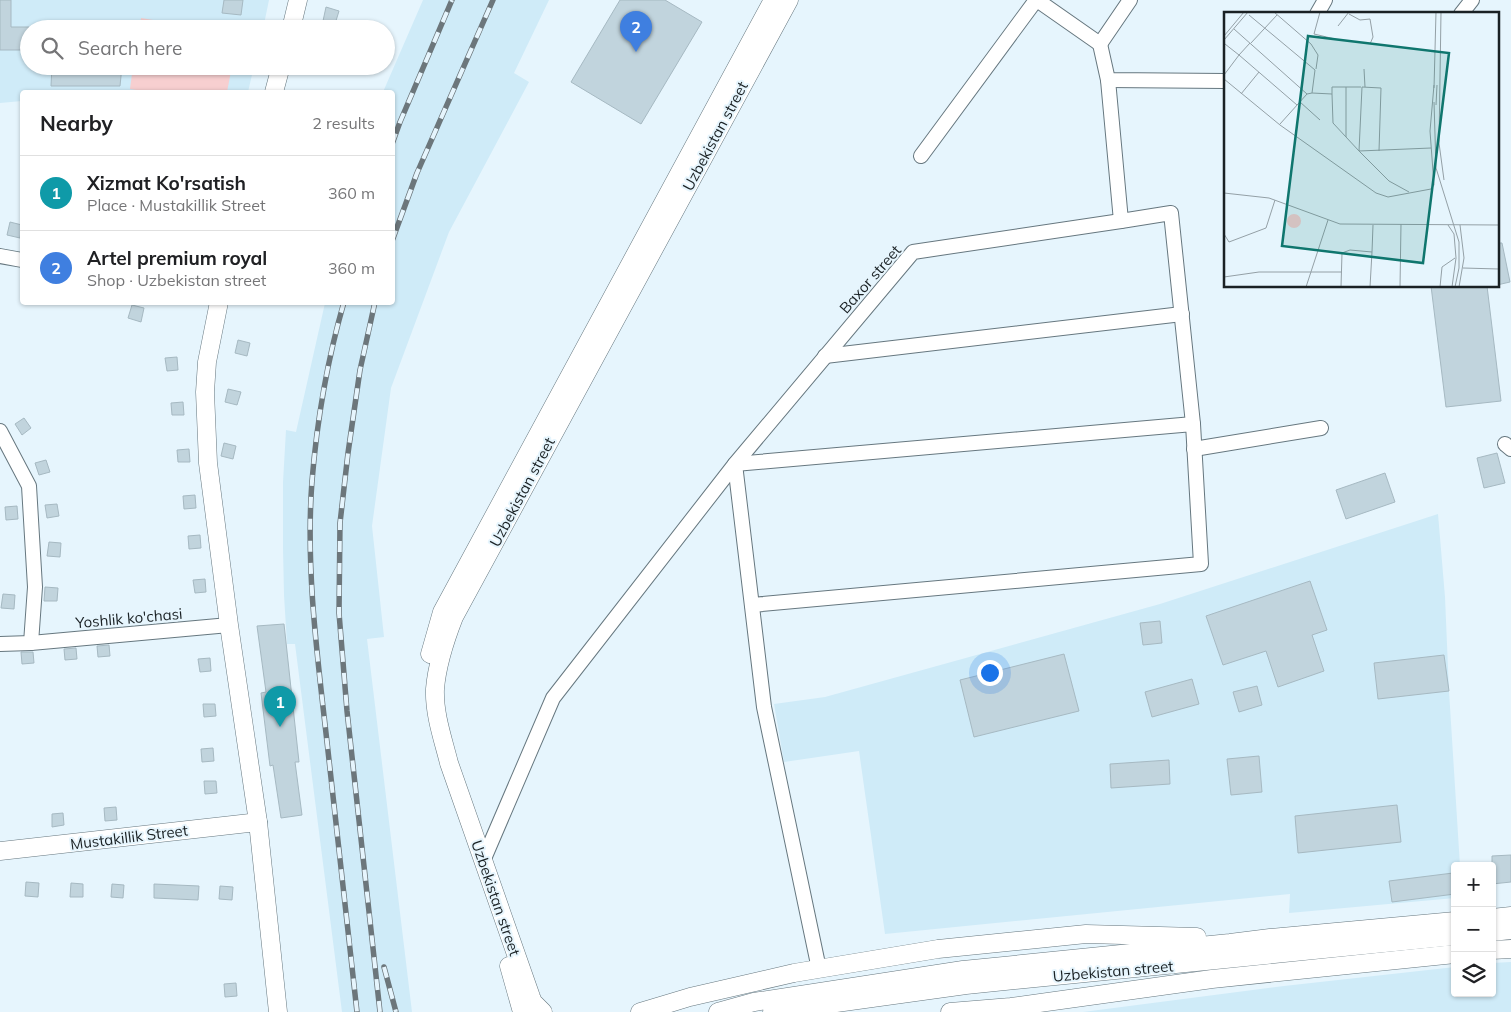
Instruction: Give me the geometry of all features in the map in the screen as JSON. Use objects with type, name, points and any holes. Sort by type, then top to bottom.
[{"type":"main road","points":[[293,20],[298,0]]},
{"type":"main road","name":"Uzbekistan street","points":[[522,1012],[496,924],[438,769],[426,710],[425,690],[430,649],[442,612],[773,0]]},
{"type":"main road","name":"Uzbekistan street","points":[[544,1012],[533,1002],[449,763],[437,708],[435,690],[438,671],[447,634],[454,617],[789,0]]},
{"type":"main road","points":[[275,90],[279,75]]},
{"type":"main road","points":[[219,305],[208,362],[205,392],[208,464],[258,822],[278,1012]]},
{"type":"main road","name":"Mustakillik Street","points":[[0,851],[258,822]]},
{"type":"main road","points":[[1496,918],[1511,916]]},
{"type":"main road","name":"Uzbekistan street","points":[[718,1012],[754,1002],[963,970],[1451,921]]},
{"type":"main road","points":[[1496,932],[1511,930]]},
{"type":"main road","name":"Uzbekistan street","points":[[640,1012],[700,995],[794,973],[938,949],[1086,934],[1270,938]]},
{"type":"main road","name":"Uzbekistan street","points":[[772,1012],[966,985],[1451,936]]},
{"type":"main road","points":[[1496,950],[1511,949]]},
{"type":"main road","name":"Uzbekistan street","points":[[950,1012],[1011,1007],[1212,979],[1451,954]]},
{"type":"main road","points":[[1212,979],[1226,960]]},
{"type":"street","points":[[921,156],[1036,0],[1100,44],[1108,80],[1121,221]]},
{"type":"street","points":[[1100,44],[1130,0]]},
{"type":"street","points":[[1317,12],[1326,0]]},
{"type":"street","points":[[1463,12],[1472,0]]},
{"type":"street","points":[[1108,80],[1224,81]]},
{"type":"street","name":"Baxor street","points":[[483,861],[553,698],[735,464],[913,252],[1171,213],[1182,314]]},
{"type":"street","points":[[0,256],[20,260]]},
{"type":"street","points":[[752,604],[1201,564],[1193,424],[1182,314],[825,356]]},
{"type":"street","points":[[819,969],[764,708],[735,464],[1193,424]]},
{"type":"street","points":[[1194,448],[1321,428]]},
{"type":"street","points":[[0,431],[29,486],[35,587],[32,643]]},
{"type":"street","name":"Yoshlik ko'chasi","points":[[0,644],[32,643],[229,625]]},
{"type":"shaded area","points":[[0,0],[269,0],[265,20],[20,20],[20,75],[252,75],[248,90],[20,90],[20,101],[0,103]]},
{"type":"shaded area","points":[[423,0],[549,0],[514,73],[529,82],[449,232],[391,388],[372,526],[384,637],[367,639],[412,1012],[342,1012],[295,644],[287,644],[284,595],[283,482],[286,430],[296,432],[325,305],[395,305],[395,90],[384,90],[390,75],[395,75],[395,64]]},
{"type":"shaded area","points":[[132,75],[230,75],[227,90],[130,89]]},
{"type":"shaded area","points":[[1438,514],[1445,597],[1460,862],[1451,862],[1451,898],[1289,913],[1290,894],[885,934],[859,751],[784,762],[774,704],[825,697],[1160,604]]},
{"type":"shaded area","points":[[1511,962],[1511,1012],[1083,1012],[1284,986],[1451,967],[1451,997],[1496,997],[1496,963]]},
{"type":"building","points":[[0,0],[11,0],[11,27],[20,27],[20,50],[0,50]]},
{"type":"building","points":[[224,0],[243,0],[241,15],[222,13]]},
{"type":"building","points":[[620,0],[665,0],[702,22],[641,124],[571,82]]},
{"type":"building","points":[[326,7],[339,11],[336,20],[323,20]]},
{"type":"building","points":[[52,75],[121,75],[120,86],[51,86]]},
{"type":"building","points":[[10,222],[20,224],[20,238],[7,235]]},
{"type":"building","points":[[1498,243],[1502,243],[1510,282],[1498,285]]},
{"type":"building","points":[[1431,288],[1487,288],[1501,401],[1446,407]]},
{"type":"building","points":[[132,305],[144,308],[141,322],[128,318]]},
{"type":"building","points":[[238,340],[250,343],[247,356],[235,353]]},
{"type":"building","points":[[177,357],[178,370],[167,371],[165,358]]},
{"type":"building","points":[[228,389],[241,392],[237,405],[225,402]]},
{"type":"building","points":[[183,402],[184,415],[172,415],[171,403]]},
{"type":"building","points":[[24,418],[31,428],[22,435],[15,424]]},
{"type":"building","points":[[224,443],[236,446],[233,459],[221,456]]},
{"type":"building","points":[[189,449],[190,462],[178,462],[177,450]]},
{"type":"building","points":[[1497,453],[1505,483],[1484,488],[1477,458]]},
{"type":"building","points":[[46,460],[50,472],[39,475],[35,463]]},
{"type":"building","points":[[1385,473],[1395,502],[1346,519],[1336,490]]},
{"type":"building","points":[[195,495],[196,508],[184,509],[183,496]]},
{"type":"building","points":[[57,504],[59,516],[47,518],[45,505]]},
{"type":"building","points":[[17,506],[18,519],[6,520],[5,507]]},
{"type":"building","points":[[200,535],[201,548],[189,549],[188,536]]},
{"type":"building","points":[[49,542],[61,543],[60,557],[47,556]]},
{"type":"building","points":[[205,579],[206,592],[195,593],[193,580]]},
{"type":"building","points":[[1310,581],[1327,630],[1312,635],[1324,671],[1278,687],[1266,651],[1223,665],[1206,616]]},
{"type":"building","points":[[45,587],[58,588],[57,601],[44,601]]},
{"type":"building","points":[[3,594],[15,595],[14,609],[1,608]]},
{"type":"building","points":[[1160,621],[1162,643],[1143,645],[1140,623]]},
{"type":"building","points":[[284,624],[299,762],[295,762],[302,815],[281,818],[273,765],[270,766],[261,693],[266,692],[257,626]]},
{"type":"building","points":[[109,645],[110,656],[98,657],[97,646]]},
{"type":"building","points":[[76,648],[77,659],[65,660],[64,649]]},
{"type":"building","points":[[21,652],[33,652],[34,663],[22,664]]},
{"type":"building","points":[[1064,654],[1079,711],[974,737],[960,680]]},
{"type":"building","points":[[1444,655],[1449,691],[1378,699],[1374,663]]},
{"type":"building","points":[[210,658],[211,671],[200,672],[198,659]]},
{"type":"building","points":[[1192,679],[1199,704],[1152,717],[1145,692]]},
{"type":"building","points":[[1257,686],[1262,705],[1239,712],[1233,692]]},
{"type":"building","points":[[203,704],[215,704],[216,716],[204,717]]},
{"type":"building","points":[[213,748],[214,761],[202,762],[201,749]]},
{"type":"building","points":[[1259,756],[1262,792],[1231,795],[1227,759]]},
{"type":"building","points":[[1169,760],[1170,784],[1111,788],[1110,764]]},
{"type":"building","points":[[204,781],[216,781],[217,793],[205,794]]},
{"type":"building","points":[[1397,805],[1401,842],[1298,853],[1295,816]]},
{"type":"building","points":[[116,807],[117,820],[105,821],[104,808]]},
{"type":"building","points":[[63,813],[64,825],[52,827],[52,814]]},
{"type":"building","points":[[1511,855],[1511,882],[1496,884],[1496,862],[1492,862],[1492,856]]},
{"type":"building","points":[[1451,873],[1451,895],[1392,902],[1389,881]]},
{"type":"building","points":[[26,882],[39,883],[38,897],[25,896]]},
{"type":"building","points":[[71,883],[83,884],[83,897],[70,897]]},
{"type":"building","points":[[112,884],[124,885],[123,898],[111,897]]},
{"type":"building","points":[[154,884],[199,886],[198,900],[154,898]]},
{"type":"building","points":[[220,886],[233,887],[232,900],[219,899]]},
{"type":"building","points":[[236,983],[237,996],[225,997],[224,984]]},
{"type":"railway","points":[[395,136],[452,0]]},
{"type":"railway","points":[[395,233],[417,173],[493,0]]},
{"type":"railway","points":[[343,305],[328,368],[317,436],[312,481],[310,551],[317,656],[357,1012]]},
{"type":"railway","points":[[374,305],[360,370],[348,453],[340,523],[339,613],[347,711],[380,1012]]},
{"type":"railway","points":[[384,967],[396,1012]]},
{"type":"place","name":"Artel premium royal","points":[[636,52]]},
{"type":"place","name":"Xizmat Ko'rsatish","points":[[280,727]]}]
